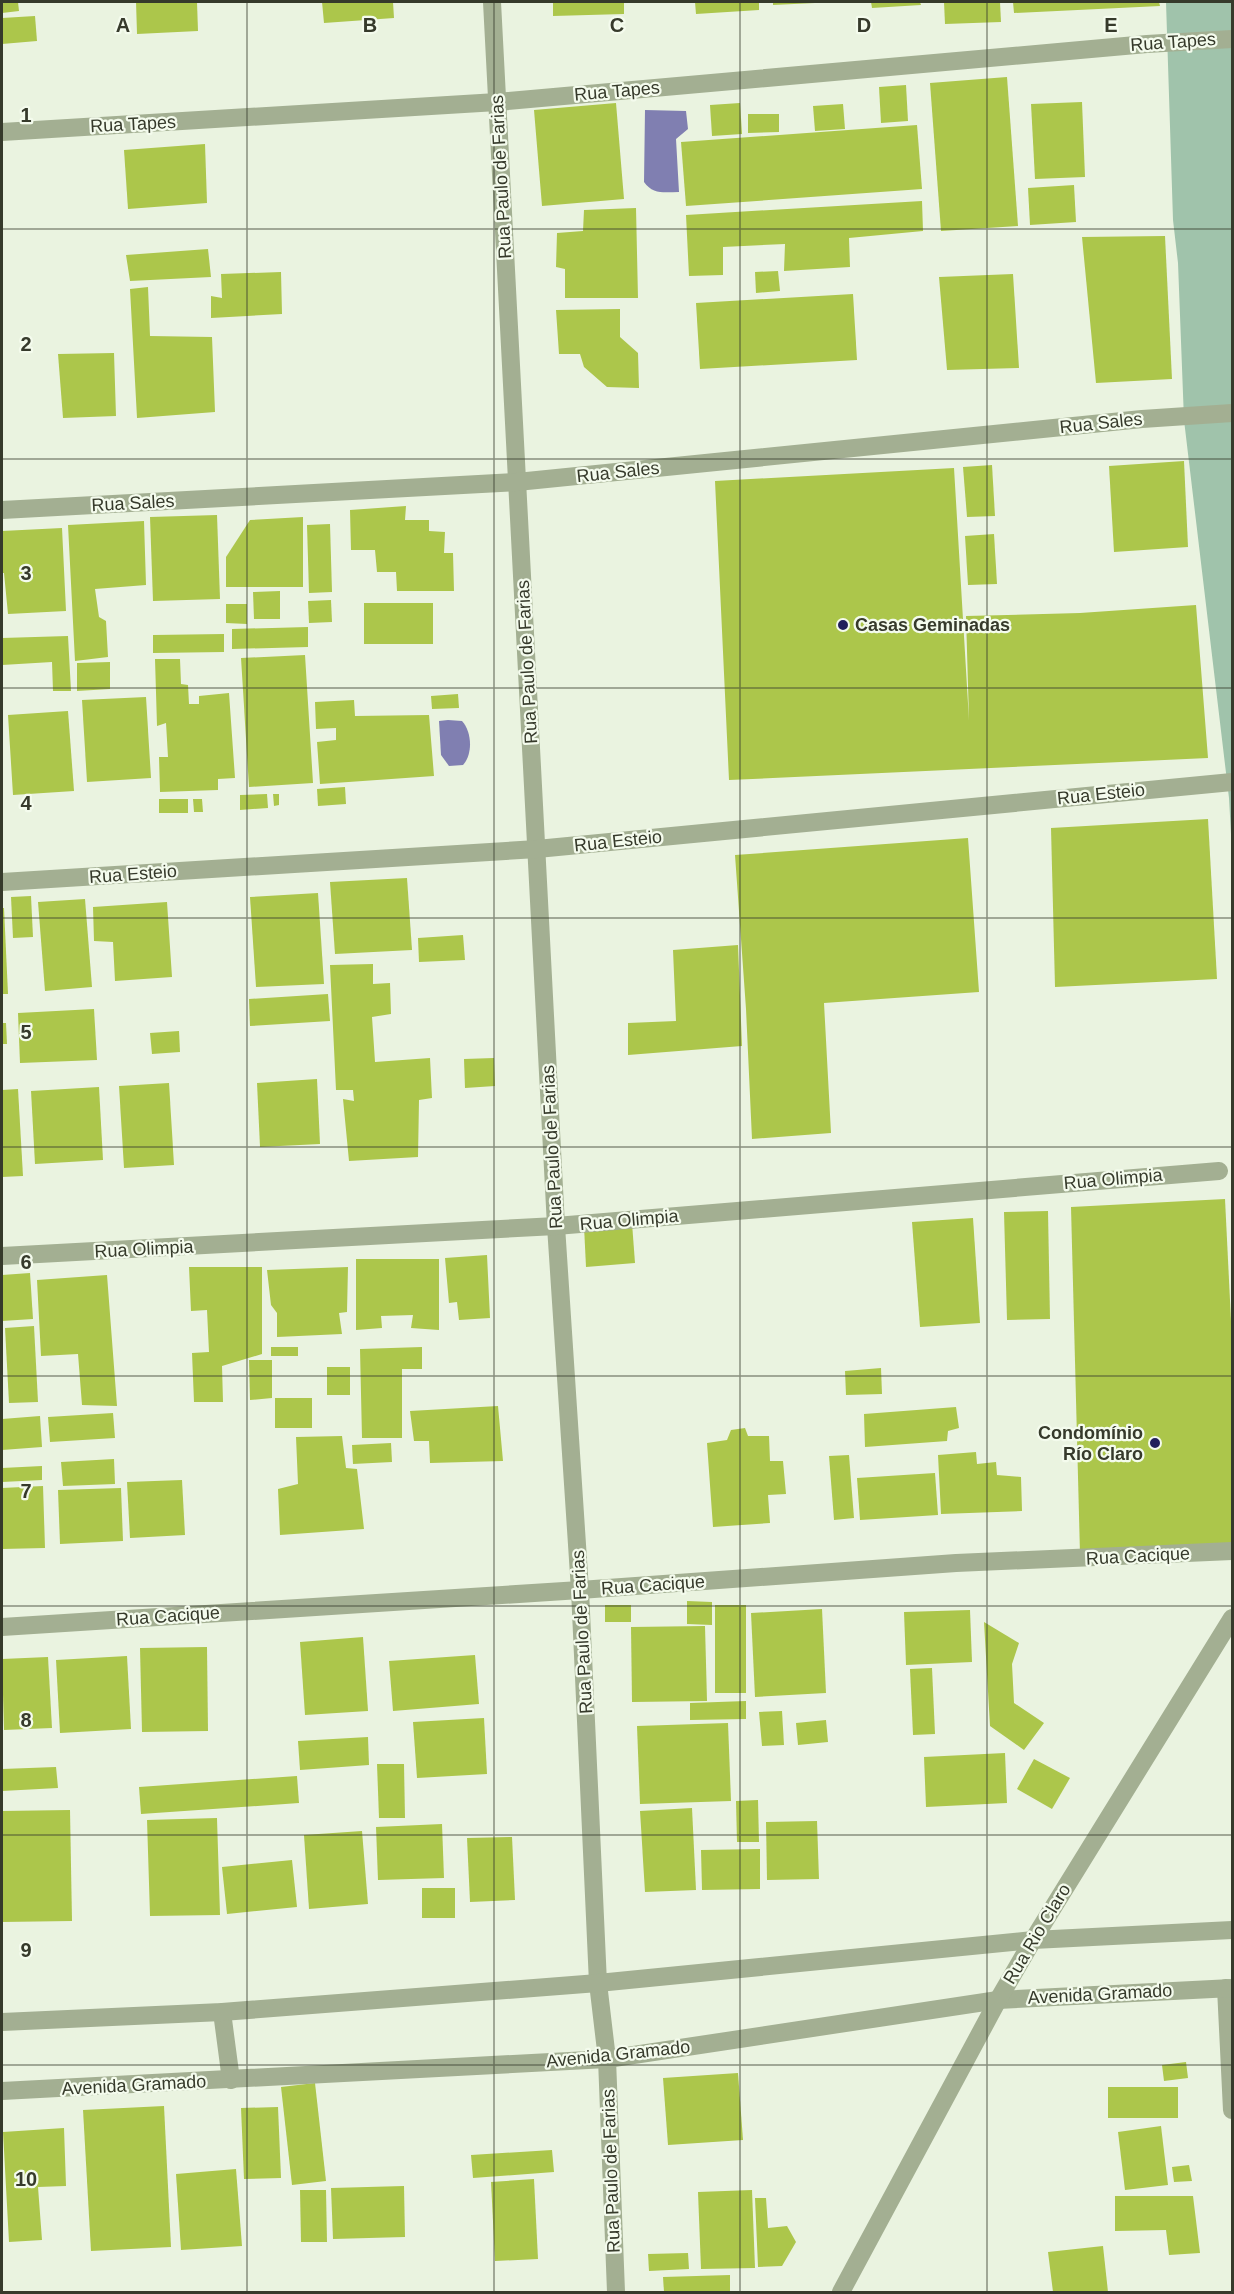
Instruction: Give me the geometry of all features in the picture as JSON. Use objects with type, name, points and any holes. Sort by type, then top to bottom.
[{"type":"street","name":"Rua Paulo de Farias","points":[[492,2],[556,1226],[580,1590],[598,1983],[607,2059],[616,2292]]},
{"type":"street","name":"Rua Tapes","points":[[2,132],[497,102],[1147,44],[1233,39]]},
{"type":"street","name":"Rua Sales","points":[[2,510],[517,482],[1142,419],[1233,413]]},
{"type":"street","name":"Rua Esteio","points":[[2,882],[537,849],[1233,782]]},
{"type":"street","name":"Rua Olimpia","points":[[2,1256],[556,1226],[1219,1171]]},
{"type":"street","name":"Rua Cacique","points":[[2,1627],[956,1563],[1233,1551]]},
{"type":"street","name":"Rua Rio Claro","points":[[841,2292],[1032,1940],[1233,1618]]},
{"type":"street","points":[[2,2022],[222,2012],[598,1983],[1032,1940],[1233,1930]]},
{"type":"street","points":[[1229,1988],[1233,2110]]},
{"type":"street","name":"Avenida Gramado","points":[[2,2091],[607,2059],[998,2000],[1229,1988]]},
{"type":"street","points":[[222,2012],[231,2080]]},
{"type":"green space","points":[[1166,2],[1232,2],[1232,852],[1229,798],[1184,420],[1178,263],[1173,220]]},
{"type":"water","points":[[645,110],[686,111],[688,129],[676,139],[679,192],[655,191],[644,182]]},
{"type":"water","points":[[439,721],[462,721],[468,731],[470,749],[463,765],[449,766],[441,755]]},
{"type":"building","points":[[2,2],[18,2],[19,11],[2,13]]},
{"type":"building","points":[[136,2],[197,2],[198,31],[137,34]]},
{"type":"building","points":[[322,2],[393,2],[394,18],[324,23]]},
{"type":"building","points":[[553,2],[624,2],[624,14],[553,16]]},
{"type":"building","points":[[695,2],[759,2],[759,10],[696,14]]},
{"type":"building","points":[[773,2],[815,2],[815,3],[773,5]]},
{"type":"building","points":[[871,2],[920,2],[921,5],[872,8]]},
{"type":"building","points":[[944,2],[1000,2],[1001,22],[945,24]]},
{"type":"building","points":[[1013,2],[1159,2],[1160,6],[1014,13]]},
{"type":"building","points":[[35,16],[37,41],[2,44],[2,18]]},
{"type":"building","points":[[1007,77],[1018,226],[941,231],[930,83]]},
{"type":"building","points":[[906,85],[908,121],[881,123],[879,87]]},
{"type":"building","points":[[1082,102],[1085,177],[1035,179],[1031,104]]},
{"type":"building","points":[[616,103],[624,199],[542,206],[534,110]]},
{"type":"building","points":[[740,103],[742,134],[712,136],[710,105]]},
{"type":"building","points":[[843,104],[845,129],[815,131],[813,106]]},
{"type":"building","points":[[748,114],[779,114],[779,132],[748,133]]},
{"type":"building","points":[[917,125],[922,189],[686,206],[681,142]]},
{"type":"building","points":[[205,144],[207,203],[128,209],[124,150]]},
{"type":"building","points":[[1074,185],[1076,222],[1030,225],[1028,188]]},
{"type":"building","points":[[922,201],[923,231],[849,238],[850,267],[784,271],[785,244],[723,247],[723,275],[689,276],[686,215]]},
{"type":"building","points":[[636,208],[638,298],[565,298],[565,269],[556,267],[557,233],[583,231],[584,210]]},
{"type":"building","points":[[1165,236],[1172,379],[1096,383],[1082,237]]},
{"type":"building","points":[[208,249],[211,277],[130,281],[126,255]]},
{"type":"building","points":[[778,271],[780,291],[756,293],[755,272]]},
{"type":"building","points":[[281,272],[282,314],[211,318],[211,296],[222,298],[221,274]]},
{"type":"building","points":[[1013,274],[1019,368],[947,370],[939,277]]},
{"type":"building","points":[[148,287],[150,336],[212,337],[215,412],[137,418],[130,289]]},
{"type":"building","points":[[853,294],[857,360],[700,369],[696,303]]},
{"type":"building","points":[[620,309],[620,337],[638,353],[639,388],[607,387],[584,367],[580,354],[559,354],[556,310]]},
{"type":"building","points":[[114,353],[116,416],[63,418],[58,354]]},
{"type":"building","points":[[1184,461],[1188,547],[1114,552],[1109,466]]},
{"type":"building","points":[[992,465],[995,516],[967,517],[963,467]]},
{"type":"building","name":"Casas Geminadas","points":[[954,468],[969,720],[966,616],[1080,613],[1196,605],[1208,758],[729,780],[715,481]]},
{"type":"building","points":[[406,506],[405,520],[429,520],[429,531],[445,532],[444,553],[453,553],[454,591],[397,591],[396,572],[377,572],[375,550],[351,550],[350,510]]},
{"type":"building","points":[[217,515],[220,599],[153,601],[150,517]]},
{"type":"building","points":[[303,517],[303,587],[226,587],[226,557],[250,520]]},
{"type":"building","points":[[144,521],[146,585],[95,589],[99,617],[106,621],[108,657],[75,661],[68,525]]},
{"type":"building","points":[[330,524],[332,592],[309,593],[307,525]]},
{"type":"building","points":[[62,528],[66,611],[8,614],[4,573],[2,573],[2,531]]},
{"type":"building","points":[[994,534],[997,584],[968,585],[965,536]]},
{"type":"building","points":[[280,591],[280,619],[254,619],[253,592]]},
{"type":"building","points":[[331,600],[332,622],[309,623],[308,601]]},
{"type":"building","points":[[364,603],[433,603],[433,644],[364,644]]},
{"type":"building","points":[[226,604],[247,604],[247,624],[226,623]]},
{"type":"building","points":[[308,627],[308,647],[232,649],[232,629]]},
{"type":"building","points":[[224,634],[224,652],[153,653],[153,635]]},
{"type":"building","points":[[68,636],[71,691],[53,691],[52,662],[2,665],[2,638]]},
{"type":"building","points":[[305,655],[313,783],[249,787],[241,658]]},
{"type":"building","points":[[155,659],[180,659],[181,684],[188,685],[189,704],[199,704],[199,696],[229,693],[235,778],[218,779],[218,790],[160,792],[159,757],[168,757],[166,723],[157,726]]},
{"type":"building","points":[[110,662],[110,689],[77,691],[77,663]]},
{"type":"building","points":[[458,694],[459,708],[432,709],[431,696]]},
{"type":"building","points":[[146,697],[151,778],[87,782],[82,700]]},
{"type":"building","points":[[354,700],[355,716],[429,715],[434,776],[320,784],[317,742],[336,740],[336,728],[316,729],[315,702]]},
{"type":"building","points":[[68,711],[74,791],[13,795],[8,715]]},
{"type":"building","points":[[345,787],[346,804],[318,806],[317,789]]},
{"type":"building","points":[[267,794],[268,808],[240,810],[240,795]]},
{"type":"building","points":[[273,794],[279,794],[279,805],[274,806]]},
{"type":"building","points":[[159,799],[188,799],[188,813],[159,813]]},
{"type":"building","points":[[193,799],[202,799],[203,812],[194,812]]},
{"type":"building","points":[[1208,819],[1217,979],[1055,987],[1051,828]]},
{"type":"building","points":[[968,838],[979,992],[824,1003],[831,1133],[752,1139],[735,855]]},
{"type":"building","points":[[407,878],[412,950],[335,954],[330,882]]},
{"type":"building","points":[[318,893],[324,984],[256,987],[250,897]]},
{"type":"building","points":[[31,896],[33,937],[13,938],[11,897]]},
{"type":"building","points":[[85,899],[92,987],[45,991],[38,902]]},
{"type":"building","points":[[167,902],[172,977],[115,981],[113,942],[94,941],[93,907]]},
{"type":"building","points":[[2,908],[4,908],[8,994],[2,994]]},
{"type":"building","points":[[463,935],[465,960],[419,962],[418,938]]},
{"type":"building","points":[[738,945],[742,1046],[628,1055],[628,1023],[676,1021],[673,950]]},
{"type":"building","points":[[373,964],[373,984],[390,983],[391,1014],[372,1017],[375,1062],[430,1058],[432,1098],[419,1100],[418,1157],[349,1161],[343,1099],[354,1101],[353,1090],[336,1090],[330,965]]},
{"type":"building","points":[[328,994],[330,1021],[250,1026],[249,999]]},
{"type":"building","points":[[94,1009],[97,1060],[20,1063],[18,1013]]},
{"type":"building","points":[[2,1023],[6,1023],[7,1044],[2,1044]]},
{"type":"building","points":[[179,1031],[180,1052],[152,1054],[150,1033]]},
{"type":"building","points":[[494,1058],[495,1086],[465,1088],[464,1059]]},
{"type":"building","points":[[317,1079],[320,1144],[260,1147],[257,1083]]},
{"type":"building","points":[[169,1083],[174,1165],[124,1168],[119,1086]]},
{"type":"building","points":[[99,1087],[103,1160],[35,1164],[31,1091]]},
{"type":"building","points":[[18,1089],[23,1176],[2,1177],[2,1090]]},
{"type":"building","name":"Condomínio Río Claro","points":[[1225,1199],[1232,1341],[1232,1545],[1080,1554],[1071,1207]]},
{"type":"building","points":[[1048,1211],[1050,1319],[1007,1320],[1004,1212]]},
{"type":"building","points":[[973,1218],[980,1323],[920,1327],[912,1222]]},
{"type":"building","points":[[632,1223],[635,1263],[586,1267],[584,1226]]},
{"type":"building","points":[[487,1255],[490,1318],[459,1320],[457,1302],[449,1303],[445,1258]]},
{"type":"building","points":[[356,1259],[439,1259],[439,1330],[411,1328],[413,1315],[381,1316],[382,1328],[356,1330]]},
{"type":"building","points":[[189,1267],[262,1267],[262,1354],[222,1366],[223,1402],[194,1402],[192,1353],[209,1352],[207,1310],[191,1311]]},
{"type":"building","points":[[348,1267],[347,1312],[339,1313],[342,1334],[277,1337],[277,1313],[271,1305],[267,1270]]},
{"type":"building","points":[[30,1273],[33,1319],[2,1321],[2,1275]]},
{"type":"building","points":[[107,1275],[117,1406],[82,1405],[78,1354],[41,1356],[37,1280]]},
{"type":"building","points":[[34,1326],[38,1402],[9,1403],[5,1328]]},
{"type":"building","points":[[271,1347],[298,1347],[298,1356],[271,1356]]},
{"type":"building","points":[[422,1347],[422,1369],[402,1369],[402,1438],[362,1438],[360,1349]]},
{"type":"building","points":[[249,1360],[272,1360],[272,1398],[250,1400]]},
{"type":"building","points":[[327,1367],[350,1367],[350,1395],[327,1395]]},
{"type":"building","points":[[881,1368],[882,1394],[846,1395],[845,1371]]},
{"type":"building","points":[[275,1398],[312,1398],[312,1428],[275,1428]]},
{"type":"building","points":[[498,1406],[503,1461],[430,1463],[429,1441],[414,1441],[410,1411]]},
{"type":"building","points":[[956,1407],[959,1428],[948,1431],[947,1441],[865,1447],[864,1414]]},
{"type":"building","points":[[113,1413],[115,1438],[50,1442],[48,1417]]},
{"type":"building","points":[[40,1416],[42,1447],[2,1450],[2,1419]]},
{"type":"building","points":[[745,1428],[748,1436],[769,1436],[770,1461],[783,1461],[786,1494],[768,1495],[770,1523],[713,1527],[707,1443],[727,1440],[731,1430]]},
{"type":"building","points":[[342,1436],[346,1468],[357,1469],[364,1529],[280,1535],[278,1489],[298,1484],[296,1437]]},
{"type":"building","points":[[391,1443],[392,1462],[353,1464],[352,1445]]},
{"type":"building","points":[[976,1452],[977,1464],[996,1462],[997,1475],[1021,1477],[1022,1511],[941,1514],[938,1455]]},
{"type":"building","points":[[849,1455],[854,1518],[834,1520],[829,1456]]},
{"type":"building","points":[[114,1459],[115,1484],[63,1486],[61,1462]]},
{"type":"building","points":[[42,1466],[42,1480],[2,1482],[2,1468]]},
{"type":"building","points":[[935,1473],[938,1515],[860,1520],[857,1478]]},
{"type":"building","points":[[182,1480],[185,1535],[130,1538],[127,1482]]},
{"type":"building","points":[[43,1486],[45,1548],[2,1549],[2,1488]]},
{"type":"building","points":[[121,1488],[123,1541],[60,1544],[58,1490]]},
{"type":"building","points":[[687,1601],[712,1602],[712,1625],[687,1624]]},
{"type":"building","points":[[605,1605],[631,1605],[631,1622],[605,1622]]},
{"type":"building","points":[[715,1605],[746,1605],[746,1693],[715,1693]]},
{"type":"building","points":[[822,1609],[826,1693],[755,1697],[751,1613]]},
{"type":"building","points":[[970,1610],[972,1662],[906,1665],[904,1612]]},
{"type":"building","points":[[984,1622],[1019,1643],[1012,1664],[1014,1703],[1044,1723],[1024,1750],[990,1726]]},
{"type":"building","points":[[705,1626],[707,1701],[632,1702],[631,1627]]},
{"type":"building","points":[[363,1637],[368,1711],[305,1715],[300,1642]]},
{"type":"building","points":[[207,1647],[208,1731],[142,1732],[140,1648]]},
{"type":"building","points":[[475,1655],[479,1704],[393,1711],[389,1661]]},
{"type":"building","points":[[127,1656],[131,1729],[60,1733],[56,1660]]},
{"type":"building","points":[[48,1657],[52,1728],[4,1730],[2,1659]]},
{"type":"building","points":[[932,1668],[935,1734],[913,1735],[910,1669]]},
{"type":"building","points":[[746,1701],[746,1719],[690,1720],[690,1703]]},
{"type":"building","points":[[782,1711],[784,1745],[762,1746],[759,1712]]},
{"type":"building","points":[[484,1718],[487,1774],[417,1778],[413,1722]]},
{"type":"building","points":[[826,1720],[828,1742],[798,1745],[796,1723]]},
{"type":"building","points":[[728,1723],[731,1801],[640,1804],[637,1726]]},
{"type":"building","points":[[368,1737],[369,1765],[300,1770],[298,1741]]},
{"type":"building","points":[[1005,1753],[1007,1803],[926,1807],[924,1757]]},
{"type":"building","points":[[1034,1759],[1070,1778],[1052,1809],[1017,1789]]},
{"type":"building","points":[[377,1764],[404,1764],[405,1818],[379,1818]]},
{"type":"building","points":[[56,1767],[58,1788],[2,1791],[2,1769]]},
{"type":"building","points":[[297,1776],[299,1803],[141,1814],[139,1787]]},
{"type":"building","points":[[758,1800],[759,1842],[737,1842],[736,1801]]},
{"type":"building","points":[[692,1808],[696,1890],[645,1892],[640,1811]]},
{"type":"building","points":[[70,1810],[72,1921],[2,1922],[2,1811]]},
{"type":"building","points":[[217,1818],[220,1915],[150,1916],[147,1820]]},
{"type":"building","points":[[817,1821],[819,1879],[767,1880],[766,1822]]},
{"type":"building","points":[[442,1824],[444,1878],[378,1880],[376,1827]]},
{"type":"building","points":[[362,1831],[368,1904],[309,1909],[304,1835]]},
{"type":"building","points":[[512,1837],[515,1900],[470,1902],[467,1838]]},
{"type":"building","points":[[760,1849],[760,1889],[702,1890],[701,1850]]},
{"type":"building","points":[[292,1860],[297,1907],[227,1914],[222,1867]]},
{"type":"building","points":[[422,1888],[455,1888],[455,1918],[422,1918]]},
{"type":"building","points":[[1186,2062],[1188,2078],[1164,2081],[1162,2065]]},
{"type":"building","points":[[738,2073],[743,2140],[668,2145],[663,2078]]},
{"type":"building","points":[[315,2083],[326,2181],[292,2185],[281,2087]]},
{"type":"building","points":[[1108,2087],[1178,2087],[1178,2118],[1108,2118]]},
{"type":"building","points":[[164,2106],[171,2247],[91,2251],[83,2110]]},
{"type":"building","points":[[278,2107],[281,2178],[244,2179],[241,2108]]},
{"type":"building","points":[[1161,2126],[1168,2185],[1125,2190],[1118,2132]]},
{"type":"building","points":[[64,2128],[66,2186],[38,2187],[42,2240],[9,2242],[3,2132]]},
{"type":"building","points":[[552,2150],[554,2172],[473,2178],[471,2155]]},
{"type":"building","points":[[1189,2165],[1192,2181],[1174,2182],[1172,2167]]},
{"type":"building","points":[[236,2169],[242,2246],[181,2250],[176,2174]]},
{"type":"building","points":[[534,2179],[538,2259],[495,2261],[491,2182]]},
{"type":"building","points":[[404,2186],[405,2237],[333,2239],[331,2188]]},
{"type":"building","points":[[300,2190],[326,2190],[327,2242],[301,2242]]},
{"type":"building","points":[[752,2190],[755,2268],[701,2269],[698,2192]]},
{"type":"building","points":[[1115,2196],[1193,2196],[1200,2253],[1169,2255],[1166,2230],[1115,2231]]},
{"type":"building","points":[[755,2198],[766,2198],[768,2228],[787,2226],[796,2242],[782,2266],[758,2267]]},
{"type":"building","points":[[1103,2246],[1108,2292],[1053,2292],[1048,2252]]},
{"type":"building","points":[[688,2253],[689,2269],[649,2271],[648,2254]]},
{"type":"building","points":[[730,2275],[730,2292],[664,2292],[663,2277]]},
{"type":"place","name":"Casas Geminadas","points":[[843,625]]},
{"type":"place","name":"Condomínio Río Claro","points":[[1155,1443]]}]
